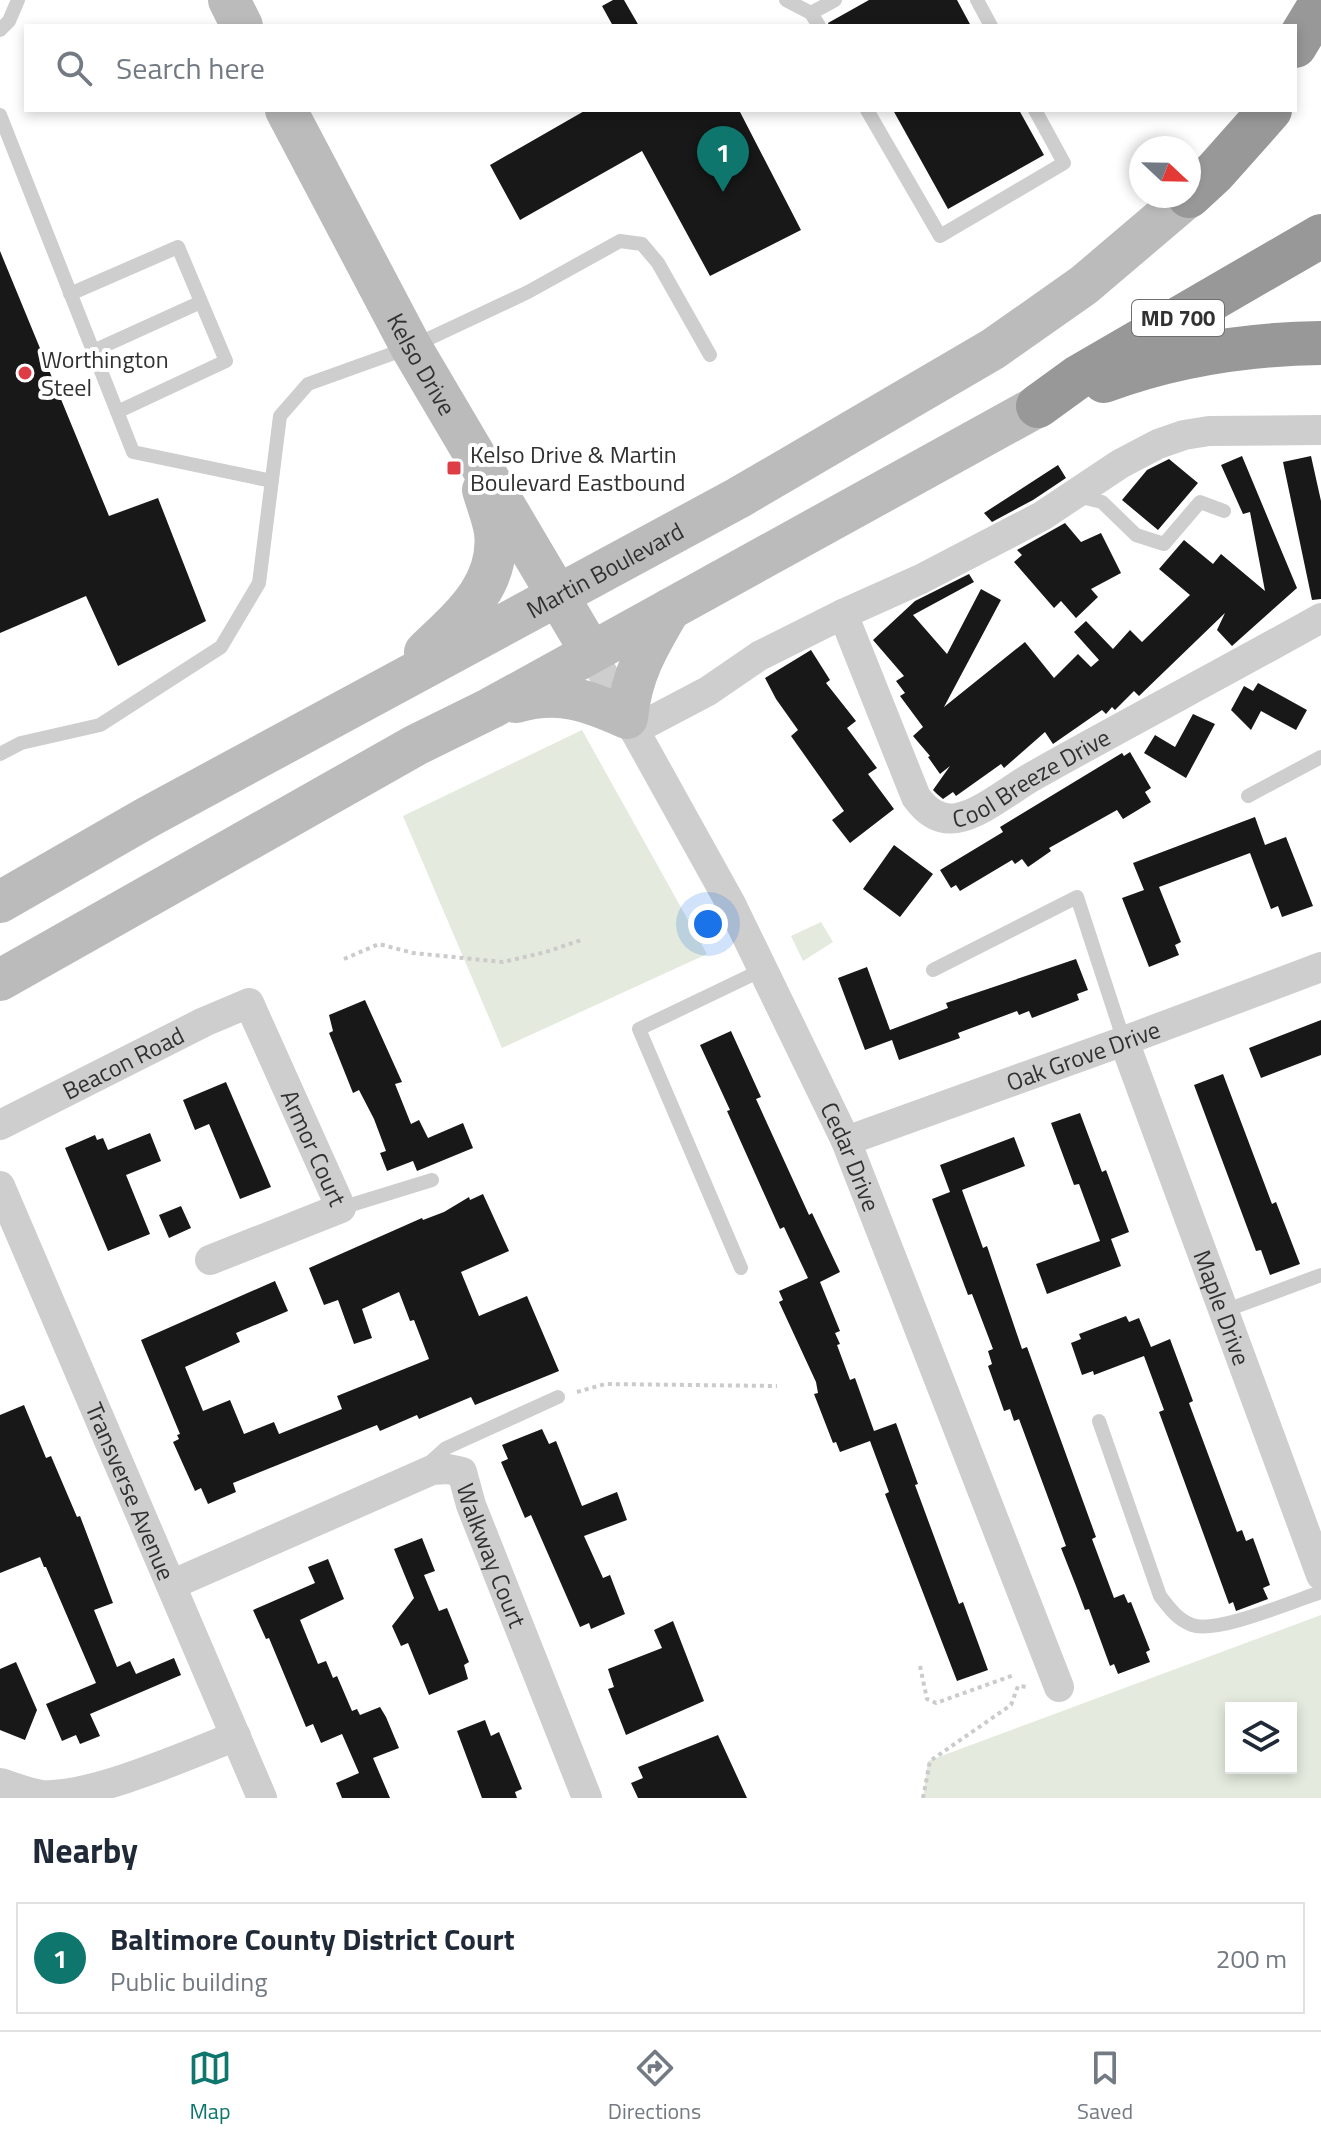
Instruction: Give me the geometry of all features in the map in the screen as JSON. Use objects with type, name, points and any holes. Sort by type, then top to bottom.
[{"type":"highway","points":[[1297,43],[1321,3]]},
{"type":"highway","points":[[1297,73],[1321,37]]},
{"type":"highway","points":[[1201,176],[1249,112]]},
{"type":"highway","points":[[1201,184],[1268,112]]},
{"type":"highway","name":"MD 700","points":[[1038,406],[1078,377],[1321,236]]},
{"type":"highway","points":[[1038,406],[1133,370],[1213,352],[1248,345],[1321,343]]},
{"type":"main road","points":[[229,0],[241,24]]},
{"type":"main road","name":"Kelso Drive","points":[[287,112],[411,347],[591,652]]},
{"type":"main road","name":"Martin Boulevard","points":[[0,902],[148,817],[738,498],[993,349],[1084,285],[1172,208]]},
{"type":"main road","name":"MD 700","points":[[0,980],[416,745],[491,708],[1038,406]]},
{"type":"main road","points":[[391,686],[467,611],[492,571],[496,551],[495,530],[469,443]]},
{"type":"main road","points":[[491,708],[534,697],[577,698],[630,724],[630,690],[640,662],[670,609]]},
{"type":"street","points":[[630,724],[708,691],[759,656],[966,557],[1042,516],[1120,464],[1158,444],[1209,431],[1321,430]]},
{"type":"street","name":"Cool Breeze Drive","points":[[843,614],[916,797],[924,808],[951,819],[969,815],[1034,775],[1321,618]]},
{"type":"street","name":"Cedar Drive","points":[[591,652],[731,904],[846,1141],[1059,1687]]},
{"type":"street","name":"Oak Grove Drive","points":[[846,1141],[1321,967]]},
{"type":"street","name":"Beacon Road","points":[[0,1125],[204,1022],[249,1003]]},
{"type":"street","name":"Armor Court","points":[[210,1260],[341,1208],[249,1003]]},
{"type":"street","name":"Maple Drive","points":[[1124,1041],[1321,1575]]},
{"type":"street","name":"Transverse Avenue","points":[[0,1186],[262,1798]]},
{"type":"street","name":"Walkway Court","points":[[171,1585],[432,1470],[462,1472],[471,1505],[587,1798]]},
{"type":"street","points":[[0,1783],[42,1795],[97,1790],[236,1736]]},
{"type":"lane","points":[[0,30],[9,21],[18,0]]},
{"type":"lane","points":[[786,0],[815,20],[835,0]]},
{"type":"lane","points":[[977,0],[990,24]]},
{"type":"lane","points":[[868,112],[940,236],[1064,163],[1036,112]]},
{"type":"lane","points":[[0,115],[133,452],[272,481]]},
{"type":"lane","points":[[0,754],[21,743],[100,725],[221,647],[259,583],[280,416],[308,384],[411,347],[528,292],[620,241],[642,244],[658,263],[710,355]]},
{"type":"lane","points":[[70,294],[178,247],[226,361],[117,412]]},
{"type":"lane","points":[[93,351],[201,302]]},
{"type":"lane","points":[[1073,495],[1102,502],[1136,535],[1164,544],[1200,502],[1224,511]]},
{"type":"lane","points":[[1248,796],[1321,757]]},
{"type":"lane","points":[[933,970],[1077,897],[1124,1041]]},
{"type":"lane","points":[[741,1268],[639,1029],[762,970]]},
{"type":"lane","points":[[341,1208],[432,1180]]},
{"type":"lane","points":[[1224,1311],[1321,1275]]},
{"type":"lane","points":[[410,1480],[446,1448],[558,1397]]},
{"type":"lane","points":[[1099,1421],[1160,1596],[1174,1615],[1196,1627],[1223,1625],[1321,1592]]},
{"type":"path","points":[[344,959],[379,944],[413,953],[503,962],[581,940]]},
{"type":"path","points":[[558,1397],[605,1384],[777,1386]]},
{"type":"path","points":[[920,1666],[927,1699],[936,1703],[1014,1675]]},
{"type":"path","points":[[923,1798],[930,1761],[1011,1705],[1018,1686],[1059,1687]]},
{"type":"shaded area","points":[[582,730],[707,954],[502,1048],[403,816]]},
{"type":"shaded area","points":[[821,922],[833,942],[803,961],[791,936]]},
{"type":"shaded area","points":[[1321,1615],[1321,1798],[923,1798],[928,1761]]},
{"type":"building","points":[[613,0],[624,0],[638,24],[612,24],[602,6]]},
{"type":"building","points":[[869,0],[957,0],[970,24],[828,24]]},
{"type":"building","points":[[583,112],[740,112],[801,230],[710,276],[642,151],[520,220],[490,165]]},
{"type":"building","points":[[894,112],[1020,112],[1044,155],[948,209]]},
{"type":"building","name":"Worthington Steel","points":[[0,251],[109,516],[158,498],[206,621],[118,666],[86,596],[0,633]]},
{"type":"building","points":[[1242,456],[1297,588],[1232,646],[1217,630],[1225,613],[1139,696],[1134,691],[1115,710],[1112,707],[1106,714],[1102,710],[1053,744],[1045,732],[1004,768],[1001,764],[956,796],[953,792],[943,799],[937,794],[933,790],[950,766],[940,774],[913,736],[923,727],[900,696],[905,693],[896,681],[904,676],[873,640],[915,601],[969,574],[974,582],[913,615],[947,654],[981,589],[1001,600],[944,707],[1025,642],[1054,678],[1078,654],[1091,667],[1099,660],[1074,632],[1086,621],[1113,649],[1130,630],[1142,642],[1190,595],[1159,569],[1184,540],[1213,564],[1221,554],[1265,591],[1250,512],[1243,514],[1221,465]]},
{"type":"building","points":[[1311,456],[1321,501],[1321,599],[1312,600],[1283,462]]},
{"type":"building","points":[[1169,459],[1198,483],[1158,530],[1122,500],[1147,470]]},
{"type":"building","points":[[1058,465],[1066,478],[1033,500],[992,522],[984,513]]},
{"type":"building","points":[[1065,523],[1081,542],[1101,533],[1121,573],[1091,589],[1098,597],[1076,618],[1061,601],[1054,608],[1014,562],[1022,555],[1017,550]]},
{"type":"building","points":[[811,650],[830,680],[826,683],[856,721],[847,728],[877,768],[868,774],[894,809],[850,843],[832,820],[844,811],[791,736],[798,730],[765,678]]},
{"type":"building","points":[[1258,683],[1307,710],[1296,730],[1261,711],[1251,730],[1231,710],[1244,686],[1253,691]]},
{"type":"building","points":[[1193,714],[1215,724],[1186,778],[1144,753],[1155,735],[1175,747]]},
{"type":"building","points":[[1130,752],[1151,788],[1145,792],[1151,802],[1123,819],[1117,810],[1049,848],[1051,851],[1028,867],[1022,859],[1015,864],[1012,860],[960,891],[956,885],[951,888],[940,870],[1003,832],[1000,827],[1122,753],[1124,756]]},
{"type":"building","points":[[1255,817],[1265,845],[1286,837],[1313,906],[1282,917],[1278,906],[1271,909],[1250,853],[1159,887],[1181,942],[1175,945],[1179,955],[1149,967],[1122,898],[1144,890],[1133,863]]},
{"type":"building","points":[[894,845],[933,874],[900,917],[863,889]]},
{"type":"building","points":[[1076,959],[1088,990],[1077,994],[1079,1000],[1032,1018],[1029,1011],[1019,1015],[1017,1011],[958,1033],[960,1038],[899,1060],[892,1040],[865,1050],[838,978],[867,967],[890,1030],[948,1008],[946,1003]]},
{"type":"building","points":[[365,1000],[402,1082],[395,1084],[411,1124],[419,1120],[428,1138],[463,1123],[473,1148],[417,1171],[413,1161],[387,1171],[380,1153],[386,1151],[374,1119],[359,1090],[353,1093],[329,1033],[333,1031],[329,1015]]},
{"type":"building","points":[[1321,1020],[1321,1055],[1261,1078],[1249,1048]]},
{"type":"building","points":[[731,1031],[761,1097],[756,1099],[809,1215],[812,1213],[840,1272],[820,1282],[840,1331],[835,1333],[840,1344],[837,1345],[850,1380],[855,1378],[874,1431],[896,1423],[918,1484],[915,1485],[959,1604],[963,1602],[988,1670],[957,1681],[885,1494],[889,1492],[870,1441],[840,1452],[836,1442],[833,1443],[814,1394],[818,1393],[816,1382],[779,1302],[783,1300],[779,1291],[808,1278],[784,1227],[780,1229],[700,1045]]},
{"type":"building","points":[[1223,1074],[1272,1204],[1276,1202],[1300,1264],[1270,1275],[1261,1250],[1256,1251],[1194,1085]]},
{"type":"building","points":[[226,1082],[271,1187],[240,1199],[209,1124],[195,1130],[183,1100]]},
{"type":"building","points":[[1080,1113],[1129,1232],[1111,1239],[1121,1266],[1047,1294],[1036,1264],[1100,1241],[1079,1184],[1074,1185],[1051,1123]]},
{"type":"building","points":[[150,1133],[161,1161],[126,1175],[150,1234],[108,1251],[65,1148],[95,1135],[97,1140],[103,1138],[108,1150]]},
{"type":"building","points":[[1014,1137],[1025,1166],[962,1190],[983,1248],[987,1246],[1022,1349],[1027,1347],[1096,1537],[1092,1539],[1114,1598],[1124,1594],[1128,1603],[1131,1602],[1150,1650],[1146,1652],[1150,1662],[1118,1674],[1114,1664],[1110,1666],[1089,1609],[1085,1610],[1061,1548],[1066,1546],[1019,1419],[1014,1421],[1010,1409],[1004,1411],[988,1366],[992,1364],[988,1351],[993,1349],[972,1294],[968,1295],[932,1199],[950,1192],[940,1165]]},
{"type":"building","points":[[483,1194],[509,1251],[461,1272],[479,1316],[527,1296],[559,1371],[475,1405],[471,1397],[419,1419],[417,1415],[380,1431],[377,1425],[233,1483],[236,1492],[208,1504],[201,1488],[195,1491],[173,1442],[179,1439],[177,1435],[180,1434],[141,1340],[275,1281],[288,1311],[236,1333],[240,1342],[185,1367],[203,1411],[230,1400],[244,1434],[274,1422],[279,1434],[342,1409],[337,1396],[429,1359],[399,1292],[362,1309],[372,1338],[354,1344],[338,1300],[324,1305],[309,1268],[422,1218],[444,1212],[469,1197],[470,1200]]},
{"type":"building","points":[[181,1206],[191,1228],[169,1238],[159,1215]]},
{"type":"building","points":[[1126,1316],[1129,1322],[1139,1318],[1151,1347],[1170,1339],[1193,1401],[1189,1403],[1237,1532],[1242,1530],[1246,1541],[1253,1538],[1270,1585],[1263,1588],[1268,1599],[1236,1611],[1233,1602],[1229,1604],[1159,1412],[1164,1410],[1144,1356],[1094,1375],[1093,1371],[1082,1375],[1071,1343],[1081,1339],[1079,1334]]},
{"type":"building","points":[[24,1405],[46,1458],[51,1456],[77,1517],[80,1516],[113,1603],[94,1610],[117,1667],[130,1661],[136,1674],[174,1658],[181,1675],[90,1714],[100,1736],[80,1744],[76,1735],[62,1741],[46,1704],[96,1683],[46,1567],[40,1557],[0,1573],[0,1415]]},
{"type":"building","points":[[542,1429],[549,1444],[556,1441],[582,1506],[617,1492],[627,1520],[584,1536],[603,1578],[610,1575],[625,1614],[591,1629],[589,1623],[580,1627],[531,1515],[525,1518],[501,1462],[508,1459],[502,1445]]},
{"type":"building","points":[[422,1538],[435,1571],[424,1575],[439,1611],[447,1608],[469,1662],[464,1665],[468,1679],[429,1695],[408,1643],[401,1646],[392,1626],[414,1598],[394,1549]]},
{"type":"building","points":[[328,1559],[344,1599],[300,1620],[318,1664],[326,1661],[333,1678],[337,1676],[352,1711],[357,1709],[360,1715],[380,1707],[386,1717],[399,1748],[373,1758],[390,1798],[342,1798],[336,1783],[359,1773],[342,1734],[321,1743],[313,1724],[306,1727],[269,1638],[266,1639],[253,1610],[315,1583],[308,1567]]},
{"type":"building","points":[[673,1621],[704,1701],[626,1735],[608,1689],[614,1687],[608,1669],[662,1648],[654,1630]]},
{"type":"building","points":[[16,1662],[37,1710],[25,1740],[0,1730],[0,1669]]},
{"type":"building","points":[[485,1720],[491,1736],[499,1732],[522,1789],[515,1792],[517,1798],[482,1798],[457,1731]]},
{"type":"building","points":[[718,1735],[747,1798],[638,1798],[631,1783],[643,1778],[638,1767]]},
{"type":"place","name":"Baltimore County District Court","points":[[723,192]]},
{"type":"place","name":"Worthington Steel","points":[[25,373]]},
{"type":"place","name":"Kelso Drive & Martin Boulevard Eastbound","points":[[454,468]]}]
